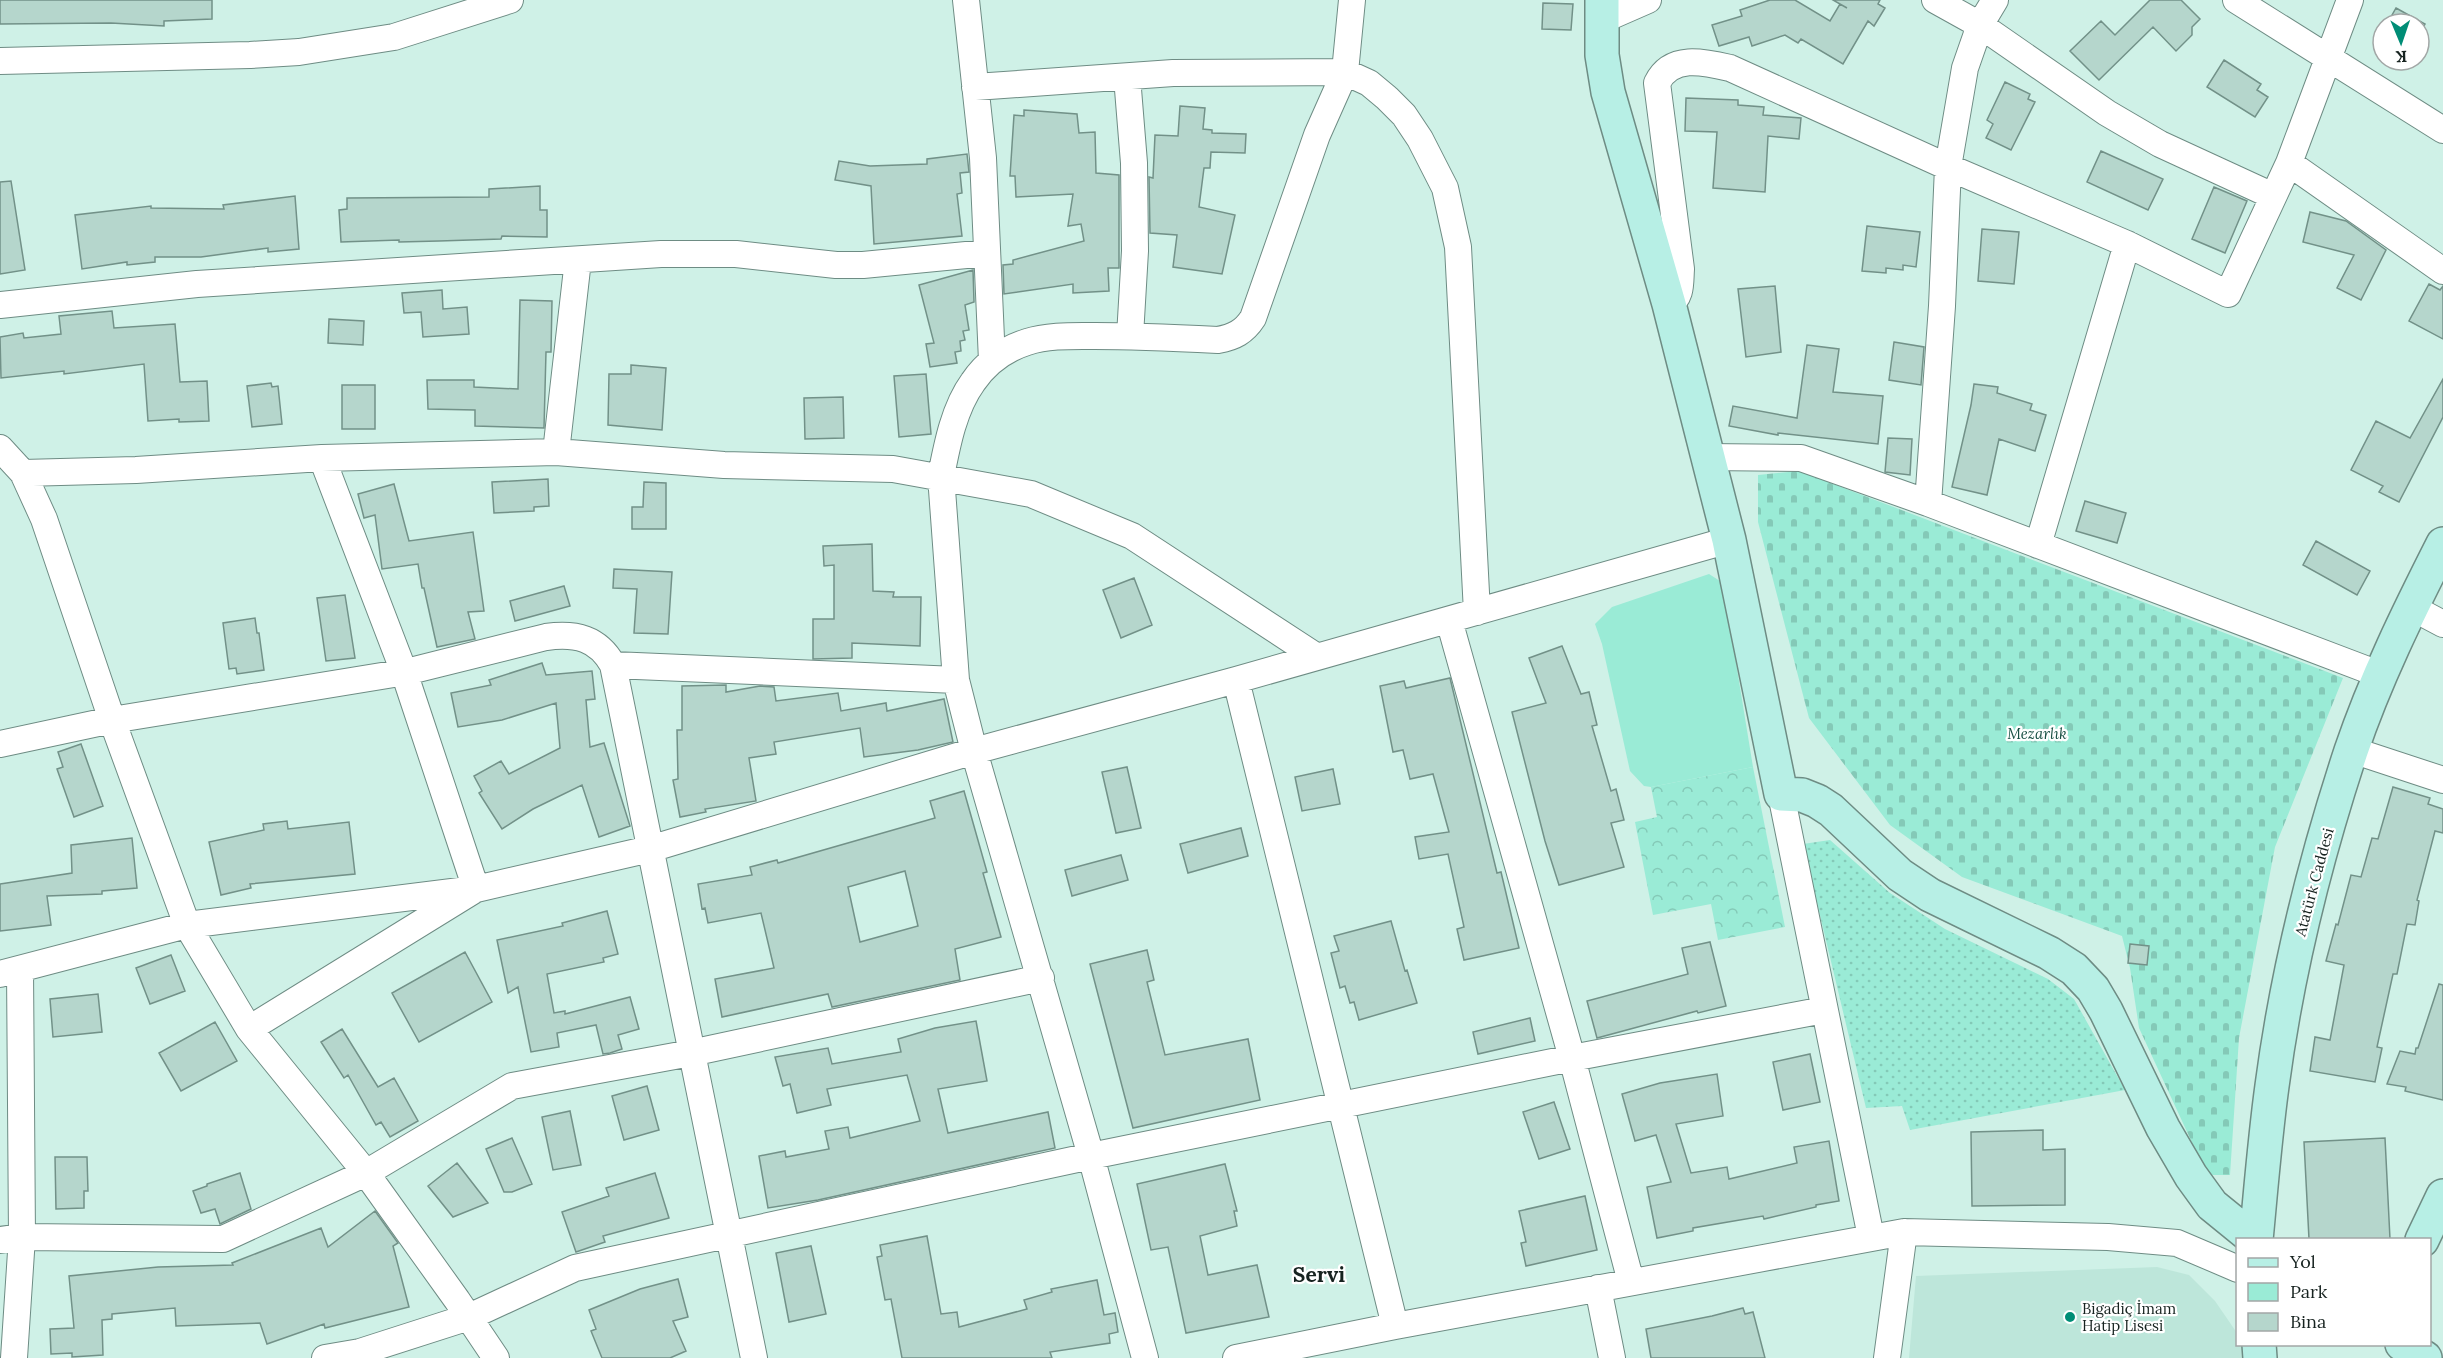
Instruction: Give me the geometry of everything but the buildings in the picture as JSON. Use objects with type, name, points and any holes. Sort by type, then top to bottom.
[{"type":"street","points":[[0,61],[226,56],[299,52],[394,37],[510,0]]},
{"type":"street","points":[[966,0],[983,158],[992,361]]},
{"type":"street","points":[[1145,1358],[1091,1156],[974,751],[956,680],[941,476],[948,443],[972,383],[992,361],[1006,351],[1028,342],[1050,338],[1130,336],[1230,338],[1247,327],[1254,318],[1317,135],[1345,72],[1352,0]]},
{"type":"street","points":[[1648,0],[1601,10],[1602,55],[1608,92],[1669,304],[1728,540],[1871,1237]]},
{"type":"street","points":[[1935,0],[1980,25],[2107,113],[2160,144],[2273,196]]},
{"type":"street","points":[[1928,503],[1942,306],[1948,168],[1965,68],[1980,25],[1995,0]]},
{"type":"street","points":[[2236,0],[2443,130]]},
{"type":"street","points":[[1669,304],[1678,294],[1681,269],[1657,82],[1662,73],[1672,65],[1699,62],[1730,68],[1948,168],[2127,244],[2228,294],[2289,163],[2350,0]]},
{"type":"street","points":[[975,87],[1173,73],[1345,72],[1369,83],[1404,115],[1420,139],[1445,188],[1458,247],[1477,612]]},
{"type":"street","points":[[1127,77],[1134,163],[1135,251],[1130,336]]},
{"type":"street","points":[[2289,163],[2443,271]]},
{"type":"street","points":[[2038,545],[2127,244]]},
{"type":"street","points":[[0,305],[197,284],[699,252],[809,263],[863,265],[987,253]]},
{"type":"street","points":[[556,452],[578,260]]},
{"type":"street","points":[[0,448],[23,473],[44,519],[112,720],[187,925],[249,1029],[366,1173],[496,1358]]},
{"type":"street","points":[[23,473],[136,470],[322,458],[556,452],[724,465],[893,469],[1031,494],[1132,536],[1317,657]]},
{"type":"street","points":[[1706,457],[1801,458],[1928,503],[2381,675]]},
{"type":"street","points":[[322,458],[405,672],[476,889]]},
{"type":"street","points":[[14,1358],[10,971],[187,925],[476,889],[650,849],[974,751],[1236,680],[1728,540]]},
{"type":"street","name":"Atatürk Caddesi","points":[[2256,1238],[2272,1085],[2290,980],[2310,889],[2352,750],[2411,607],[2443,544]]},
{"type":"street","points":[[2411,607],[2443,624]]},
{"type":"street","points":[[1449,620],[1572,1058],[1631,1282]]},
{"type":"street","points":[[0,744],[112,720],[405,672],[564,635],[583,637],[596,644],[607,654],[613,665],[754,1358]]},
{"type":"street","points":[[613,665],[956,680]]},
{"type":"street","points":[[1236,680],[1395,1326]]},
{"type":"street","points":[[2352,750],[2443,780]]},
{"type":"street","points":[[1781,794],[1802,795],[1817,801],[1832,810],[1900,875],[1930,895],[2049,953],[2074,969],[2093,989],[2106,1011],[2136,1076],[2191,1176],[2212,1205],[2255,1238]]},
{"type":"street","points":[[249,1029],[476,889]]},
{"type":"street","points":[[11,1239],[223,1239],[366,1173],[512,1086],[691,1053],[1041,978]]},
{"type":"street","points":[[325,1358],[360,1352],[469,1317],[575,1268],[1091,1156],[1572,1058],[1824,1010]]},
{"type":"street","points":[[2422,1238],[2443,1196]]},
{"type":"street","points":[[1887,1358],[1904,1232]]},
{"type":"street","points":[[1236,1358],[1395,1326],[1904,1232],[2108,1237],[2177,1243],[2236,1268]]},
{"type":"street","points":[[1598,1288],[1612,1358]]},
{"type":"street","points":[[2405,1346],[2425,1358]]},
{"type":"shaded area","name":"Bigadiç İmam Hatip Lisesi","points":[[2157,1267],[2189,1275],[2215,1301],[2236,1332],[2236,1346],[2243,1346],[2249,1358],[1909,1358],[1916,1276]]},
{"type":"green space","name":"Mezarlık","points":[[1799,471],[2343,678],[2275,847],[2239,1038],[2230,1175],[2207,1175],[2139,1028],[2130,968],[2122,936],[1962,877],[1890,825],[1809,718],[1758,522],[1758,475]]},
{"type":"green space","points":[[1709,574],[1723,583],[1753,767],[1651,787],[1644,786],[1630,771],[1602,644],[1595,624],[1612,607]]},
{"type":"green space","points":[[1753,767],[1785,927],[1718,940],[1711,904],[1653,915],[1635,822],[1657,817],[1651,787]]},
{"type":"green space","points":[[1830,840],[1890,893],[1945,929],[2048,979],[2074,999],[2125,1090],[1910,1130],[1902,1106],[1866,1108],[1803,844]]},
{"type":"place","name":"Bigadiç İmam Hatip Lisesi","points":[[2070,1317]]},
{"type":"district","name":"Servi","points":[[1319,1274]]}]
